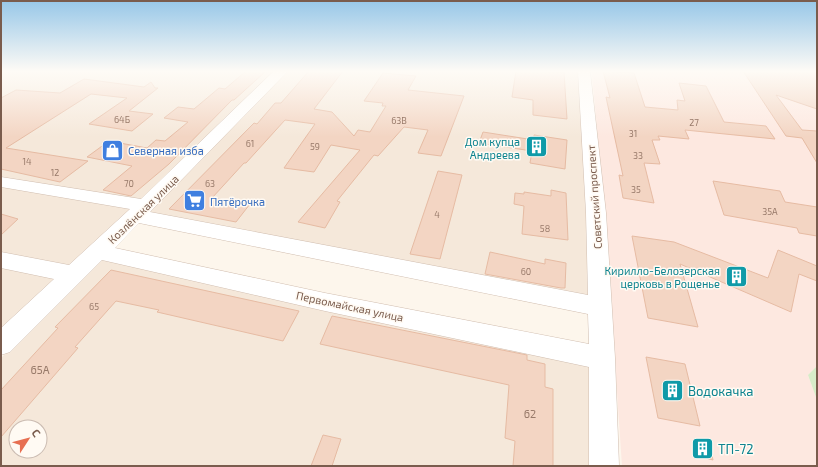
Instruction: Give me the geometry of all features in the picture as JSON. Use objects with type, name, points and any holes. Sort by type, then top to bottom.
[{"type":"street","name":"Козлёнская улица","points":[[1,344],[141,211],[261,93]]},
{"type":"street","name":"Советский проспект","points":[[586,93],[596,213],[602,358],[604,466]]},
{"type":"street","points":[[1,182],[600,307]]},
{"type":"street","name":"Первомайская улица","points":[[98,252],[325,302],[602,358]]},
{"type":"street","points":[[1,260],[73,274]]},
{"type":"shaded area","points":[[1,93],[253,93],[1,334]]},
{"type":"shaded area","points":[[266,93],[579,93],[591,303],[146,214]]},
{"type":"shaded area","points":[[594,93],[817,93],[817,366],[808,375],[817,400],[817,466],[622,466],[605,214]]},
{"type":"shaded area","points":[[101,259],[591,361],[594,466],[1,466],[1,358]]},
{"type":"green space","points":[[817,366],[817,400],[808,375]]},
{"type":"building","points":[[11,93],[152,93],[129,111],[153,114],[132,131],[89,124],[127,98],[91,94],[6,148],[88,161],[60,182],[1,169],[1,98]]},
{"type":"building","points":[[213,93],[242,93],[232,100],[169,164],[131,196],[103,190],[132,166],[87,157],[109,141],[147,148],[156,140],[165,141],[188,122],[164,118],[178,107],[194,109]]},
{"type":"building","points":[[290,93],[326,93],[314,109],[332,112],[354,136],[358,130],[370,132],[386,106],[382,106],[383,103],[364,101],[370,93],[434,93],[464,96],[441,156],[418,153],[428,130],[404,127],[378,156],[374,155],[337,201],[340,202],[325,228],[298,222],[360,150],[331,145],[314,172],[284,168],[315,124],[285,120],[212,198],[250,204],[236,222],[169,209],[254,123],[257,124],[275,103],[281,103]]},
{"type":"building","points":[[513,93],[565,93],[567,119],[533,115],[533,100],[512,97]]},
{"type":"building","points":[[609,93],[640,93],[645,107],[678,110],[677,100],[685,101],[682,93],[709,93],[724,122],[766,126],[775,139],[685,130],[689,139],[658,136],[660,140],[652,140],[660,164],[644,163],[654,203],[623,198],[619,175],[623,176],[606,97],[610,98]]},
{"type":"building","points":[[757,93],[817,93],[817,109],[776,95],[802,130],[817,131],[817,163],[802,138],[786,136]]},
{"type":"building","name":"Дом купца Андреева","points":[[483,132],[534,140],[534,135],[567,140],[565,169],[530,163],[532,151],[479,143]]},
{"type":"building","points":[[438,171],[462,175],[440,259],[410,254]]},
{"type":"building","points":[[713,181],[780,191],[785,202],[817,207],[817,236],[799,233],[797,228],[724,215]]},
{"type":"building","points":[[551,190],[566,193],[568,240],[522,234],[524,206],[514,204],[515,193],[524,194],[524,192],[551,196]]},
{"type":"building","points":[[1,214],[18,219],[1,235]]},
{"type":"building","name":"Кирилло-Белозерская церковь в Рощенье","points":[[632,236],[674,242],[768,278],[778,250],[817,266],[817,281],[799,274],[791,312],[680,264],[698,327],[648,318]]},
{"type":"building","points":[[490,252],[545,264],[545,259],[566,263],[565,288],[485,274]]},
{"type":"building","points":[[111,270],[299,311],[283,341],[157,312],[159,310],[116,301],[75,347],[78,348],[17,419],[8,419],[8,429],[1,437],[1,390],[58,328],[55,327]]},
{"type":"building","points":[[332,316],[527,355],[527,360],[545,364],[545,387],[553,389],[553,466],[513,466],[515,441],[505,438],[509,385],[320,344]]},
{"type":"building","name":"Водокачка","points":[[646,357],[685,364],[700,426],[658,418]]},
{"type":"building","points":[[323,435],[341,439],[332,466],[311,466]]},
{"type":"building","name":"ТП-72","points":[[694,439],[709,442],[713,460],[698,456]]},
{"type":"place","name":"Дом купца Андреева","points":[[536,147]]},
{"type":"place","name":"Северная изба","points":[[112,150]]},
{"type":"place","name":"Пятёрочка","points":[[194,201]]},
{"type":"place","name":"Кирилло-Белозерская церковь в Рощенье","points":[[736,276]]},
{"type":"place","name":"Водокачка","points":[[672,391]]},
{"type":"place","name":"ТП-72","points":[[703,449]]}]
